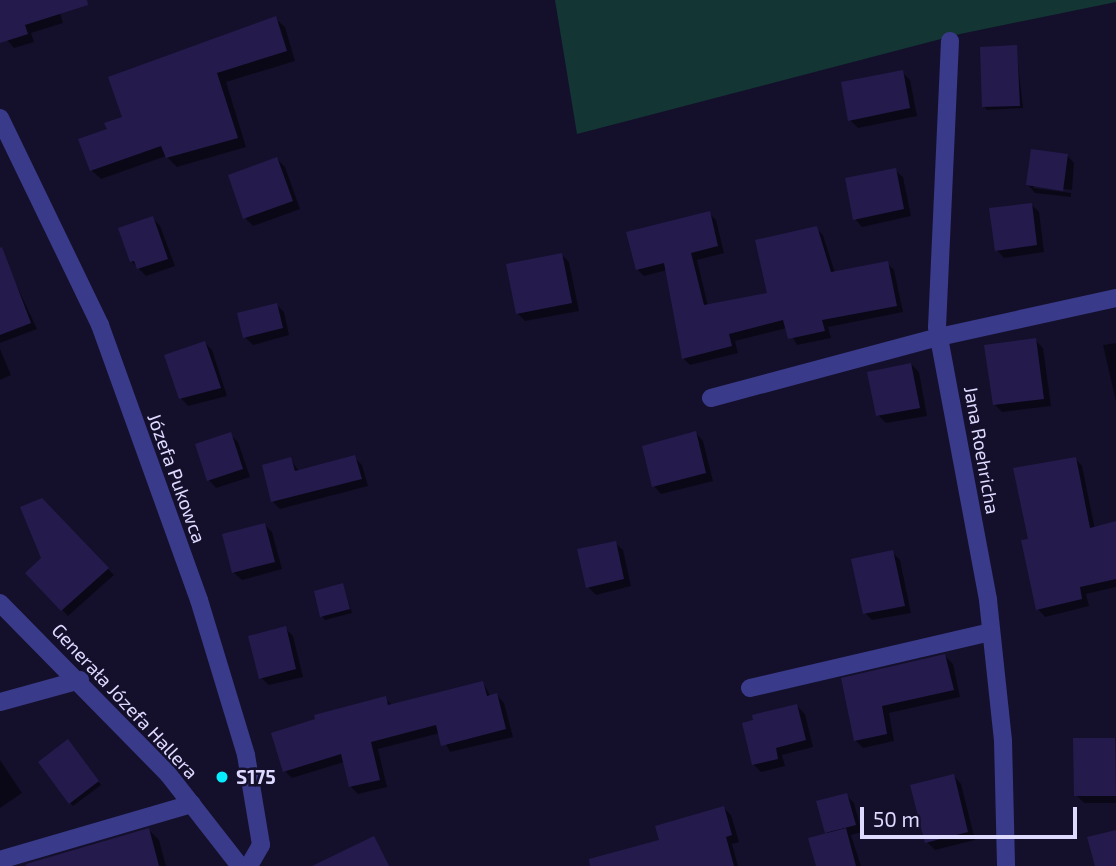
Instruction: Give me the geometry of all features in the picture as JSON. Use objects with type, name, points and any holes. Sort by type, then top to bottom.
[{"type":"street","name":"Jana Roehricha","points":[[950,41],[939,337],[990,632],[1003,741],[1006,866]]},
{"type":"street","name":"Józefa Pukowca","points":[[0,118],[100,325],[199,600],[246,755],[261,845],[249,866]]},
{"type":"street","points":[[711,398],[939,337],[1116,298]]},
{"type":"street","name":"Generała Józefa Hallera","points":[[0,603],[80,680],[192,804],[240,866]]},
{"type":"street","points":[[750,688],[990,632]]},
{"type":"street","points":[[0,702],[80,680]]},
{"type":"street","points":[[0,860],[192,804]]},
{"type":"green space","points":[[555,0],[1116,2],[960,34],[577,134]]},
{"type":"building","points":[[0,0],[87,0],[88,5],[25,25],[28,34],[0,43]]},
{"type":"building","points":[[276,16],[287,51],[217,73],[238,138],[166,158],[161,146],[90,171],[78,139],[107,129],[104,123],[122,117],[108,77]]},
{"type":"building","points":[[1017,45],[1020,106],[982,107],[980,47]]},
{"type":"building","points":[[903,70],[910,108],[848,121],[841,82]]},
{"type":"building","points":[[1031,149],[1068,154],[1063,191],[1026,185]]},
{"type":"building","points":[[277,157],[293,201],[243,219],[228,175]]},
{"type":"building","points":[[896,168],[904,209],[853,220],[845,178]]},
{"type":"building","points":[[1032,203],[1037,245],[995,251],[989,208]]},
{"type":"building","points":[[710,211],[718,246],[691,253],[704,305],[767,293],[755,240],[817,226],[831,272],[888,261],[897,306],[822,320],[825,331],[788,339],[783,320],[729,334],[732,346],[682,359],[664,263],[636,270],[626,232]]},
{"type":"building","points":[[153,216],[168,259],[137,269],[134,261],[130,262],[118,228]]},
{"type":"building","points":[[2,247],[31,323],[0,335],[0,248]]},
{"type":"building","points":[[562,253],[572,303],[516,314],[506,264]]},
{"type":"building","points":[[277,303],[283,328],[243,338],[237,313]]},
{"type":"building","points":[[1036,338],[1044,399],[993,405],[984,345]]},
{"type":"building","points":[[205,341],[221,388],[179,399],[164,355]]},
{"type":"building","points":[[911,363],[920,408],[876,416],[867,372]]},
{"type":"building","points":[[696,431],[706,473],[652,487],[642,446]]},
{"type":"building","points":[[231,432],[243,469],[207,481],[195,444]]},
{"type":"building","points":[[355,455],[362,479],[271,502],[262,465],[291,457],[295,471]]},
{"type":"building","points":[[1076,457],[1090,528],[1116,521],[1116,579],[1080,587],[1082,599],[1036,610],[1021,540],[1028,539],[1013,468]]},
{"type":"building","points":[[42,498],[109,568],[61,611],[25,573],[41,558],[20,507]]},
{"type":"building","points":[[265,523],[275,562],[232,573],[222,534]]},
{"type":"building","points":[[616,541],[624,579],[586,588],[577,549]]},
{"type":"building","points":[[893,550],[905,606],[863,614],[851,559]]},
{"type":"building","points":[[343,583],[350,609],[320,617],[314,591]]},
{"type":"building","points":[[286,626],[296,669],[259,679],[248,636]]},
{"type":"building","points":[[945,654],[954,690],[882,706],[887,734],[854,741],[841,678]]},
{"type":"building","points":[[483,681],[487,696],[497,693],[506,729],[441,746],[436,725],[371,742],[380,780],[349,787],[341,754],[283,772],[271,733],[315,719],[314,715],[386,696],[388,705]]},
{"type":"building","points":[[797,704],[806,740],[776,748],[778,759],[752,765],[742,723],[753,720],[752,715]]},
{"type":"building","points":[[1073,738],[1115,738],[1116,796],[1074,796]]},
{"type":"building","points":[[68,739],[99,781],[69,804],[38,762]]},
{"type":"building","points":[[954,774],[968,832],[925,843],[910,785]]},
{"type":"building","points":[[847,793],[856,825],[825,833],[816,801]]},
{"type":"building","points":[[724,806],[732,835],[726,837],[734,866],[590,866],[589,859],[659,840],[655,826]]},
{"type":"building","points":[[149,828],[159,866],[26,866],[26,864]]},
{"type":"building","points":[[846,828],[856,866],[816,866],[808,838]]},
{"type":"building","points":[[1116,830],[1116,866],[1095,866],[1087,837]]},
{"type":"building","points":[[374,836],[389,866],[312,866]]},
{"type":"place","name":"S175","points":[[222,777]]}]
